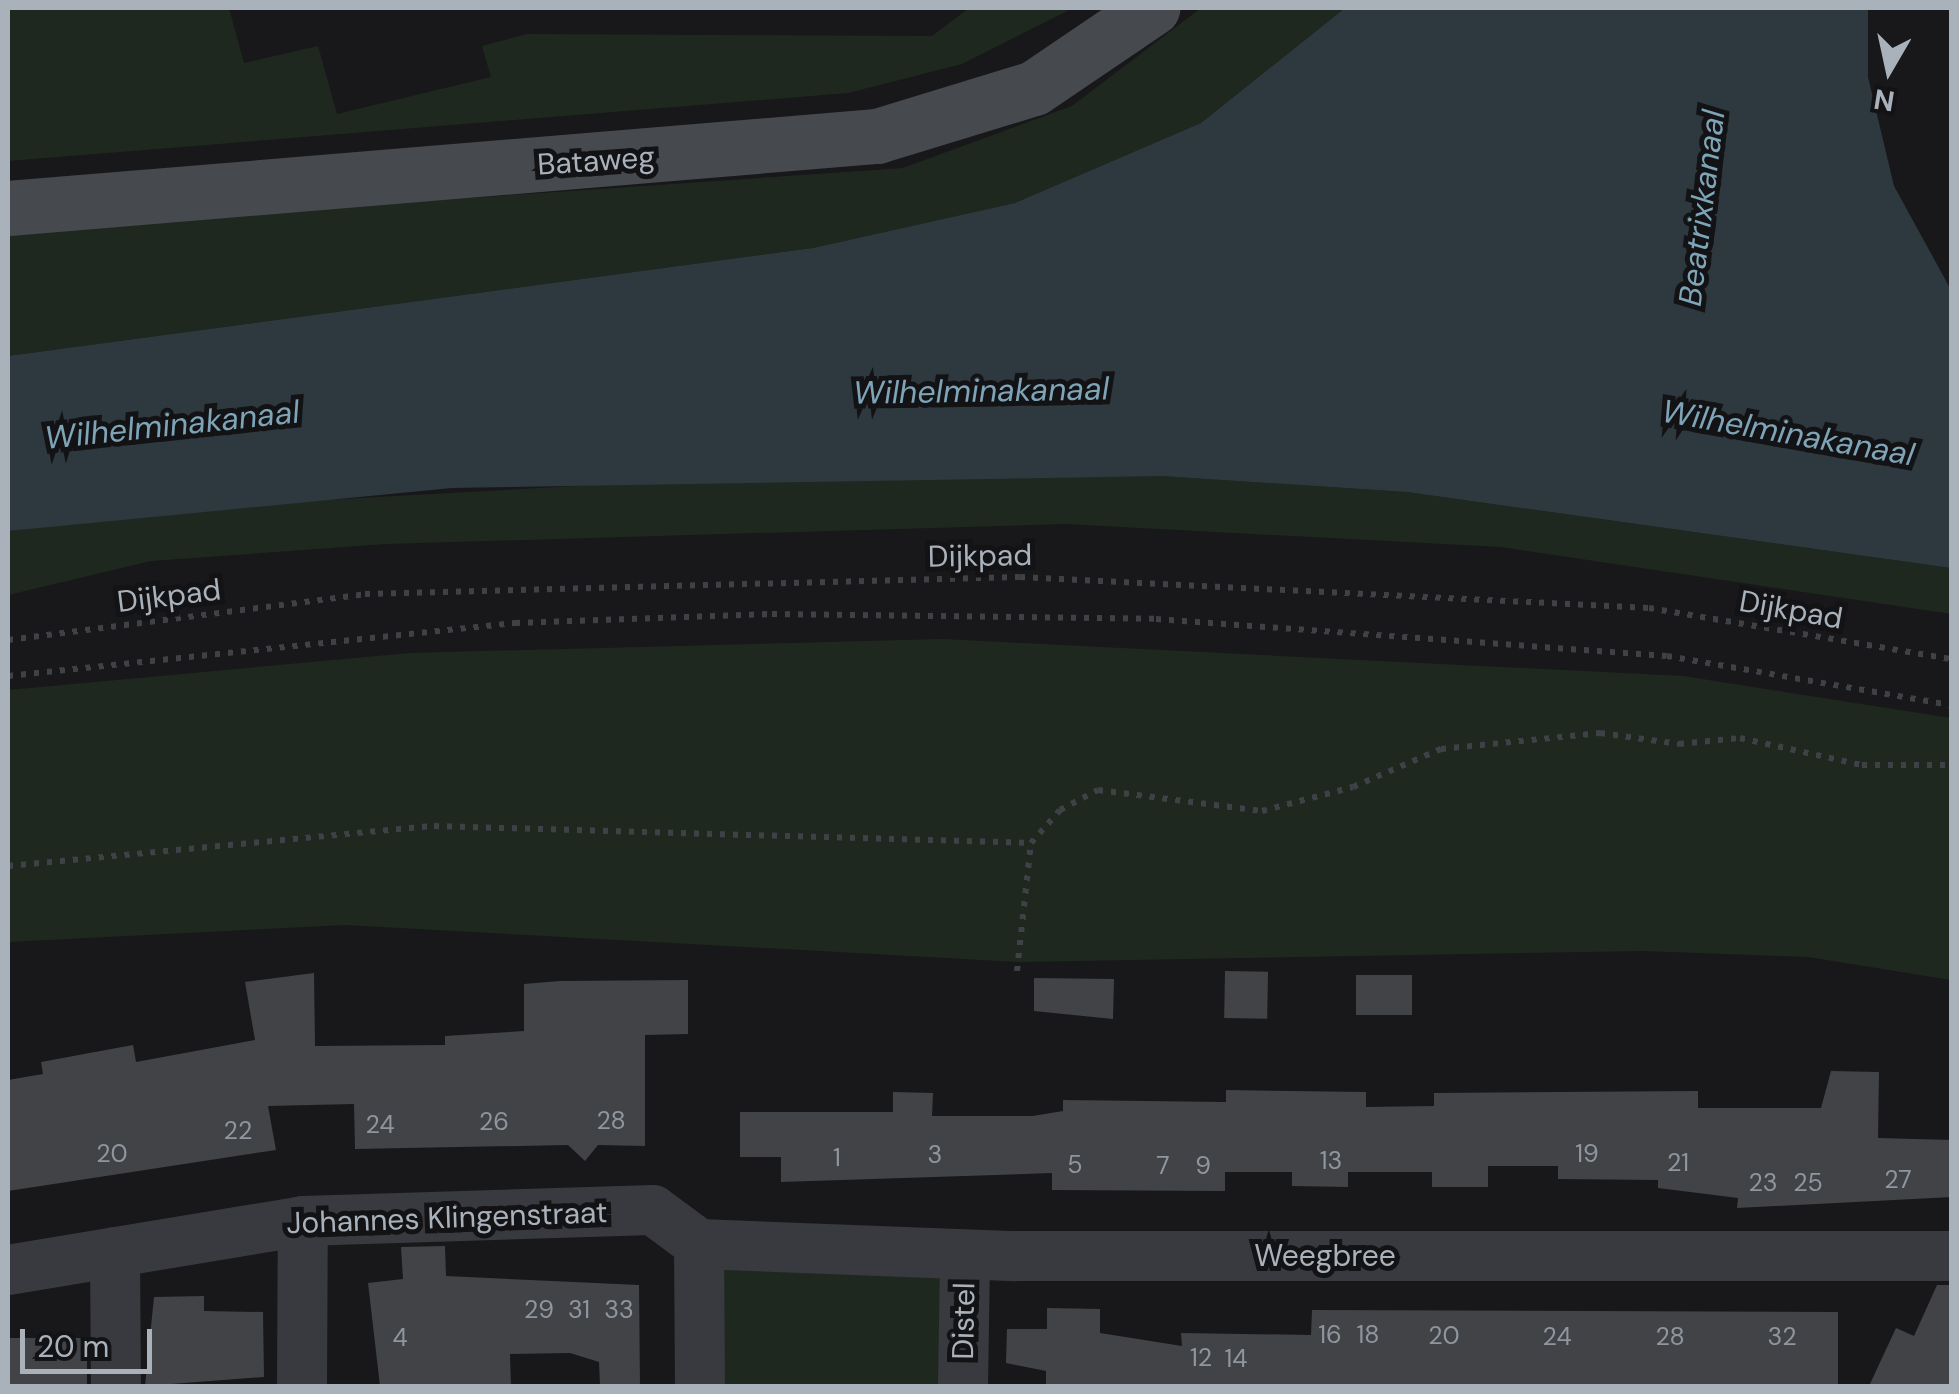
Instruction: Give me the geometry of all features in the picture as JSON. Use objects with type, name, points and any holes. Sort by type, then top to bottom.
[{"type":"street","name":"Bataweg","points":[[8,208],[878,136],[1034,88],[1152,8]]},
{"type":"street","name":"Johannes Klingenstraat","points":[[8,1270],[303,1221],[653,1210],[699,1244]]},
{"type":"street","points":[[302,1386],[303,1221]]},
{"type":"street","name":"Weegbree","points":[[699,1244],[965,1256],[1952,1256]]},
{"type":"street","points":[[699,1244],[700,1386]]},
{"type":"street","points":[[115,1252],[116,1386]]},
{"type":"street","name":"Distel","points":[[963,1386],[965,1256]]},
{"type":"path","name":"Dijkpad","points":[[8,640],[366,594],[1020,577],[1649,608],[1952,660]]},
{"type":"path","points":[[8,676],[515,624],[772,614],[1156,618],[1667,656],[1952,705]]},
{"type":"path","points":[[1018,971],[1031,843],[1060,810],[1098,790],[1262,811],[1353,787],[1441,749],[1600,733],[1678,744],[1740,738],[1862,765],[1952,765]]},
{"type":"path","points":[[8,866],[434,826],[1031,843]]},
{"type":"shaded area","points":[[8,8],[229,8],[244,63],[318,46],[337,114],[491,77],[482,46],[527,34],[932,36],[969,8],[1073,8],[962,64],[848,93],[8,161]]},
{"type":"shaded area","points":[[1201,8],[1345,8],[1201,123],[1015,203],[813,248],[8,356],[8,230],[903,168],[1072,106]]},
{"type":"shaded area","points":[[1161,476],[1407,492],[1951,568],[1952,614],[1501,547],[1065,524],[386,544],[151,561],[8,595],[8,531],[250,504],[739,477]]},
{"type":"shaded area","points":[[942,639],[1683,676],[1951,718],[1951,980],[1808,957],[1643,951],[1020,962],[345,925],[8,942],[8,690],[410,653]]},
{"type":"shaded area","points":[[721,1266],[946,1278],[940,1386],[715,1386]]},
{"type":"water","points":[[1345,8],[1868,8],[1868,77],[1894,186],[1951,290],[1951,568],[1407,492],[1161,476],[452,488],[8,531],[8,356],[813,248],[1015,203],[1201,123]]},
{"type":"building","points":[[1225,971],[1268,972],[1267,1019],[1224,1018]]},
{"type":"building","points":[[314,973],[315,1046],[445,1045],[445,1036],[524,1031],[524,984],[560,981],[688,980],[688,1034],[645,1035],[645,1146],[598,1145],[585,1161],[568,1145],[355,1149],[354,1104],[268,1106],[276,1150],[8,1191],[8,1080],[43,1074],[41,1062],[133,1045],[136,1062],[255,1040],[245,982]]},
{"type":"building","points":[[1356,975],[1412,975],[1412,1015],[1356,1015]]},
{"type":"building","points":[[1034,978],[1114,979],[1113,1019],[1034,1011]]},
{"type":"building","points":[[1831,1071],[1879,1072],[1878,1138],[1952,1140],[1952,1197],[1737,1208],[1738,1198],[1658,1188],[1658,1180],[1558,1179],[1558,1166],[1488,1166],[1488,1187],[1432,1187],[1432,1172],[1348,1172],[1348,1187],[1292,1186],[1292,1172],[1225,1172],[1225,1191],[1052,1190],[1052,1173],[781,1182],[781,1157],[740,1157],[740,1112],[893,1112],[893,1092],[933,1093],[932,1116],[1033,1116],[1063,1111],[1063,1100],[1226,1102],[1226,1090],[1366,1092],[1366,1107],[1434,1106],[1434,1093],[1698,1091],[1698,1108],[1821,1108]]},
{"type":"building","points":[[445,1246],[446,1276],[639,1285],[640,1386],[600,1386],[599,1362],[570,1353],[510,1354],[511,1386],[380,1386],[368,1283],[403,1279],[401,1247]]},
{"type":"building","points":[[1937,1285],[1952,1285],[1952,1386],[1869,1386],[1896,1328],[1914,1336]]},
{"type":"building","points":[[204,1296],[204,1311],[263,1312],[264,1377],[145,1386],[154,1297]]},
{"type":"building","points":[[1047,1308],[1100,1309],[1100,1333],[1182,1346],[1181,1333],[1311,1335],[1312,1310],[1838,1312],[1838,1386],[1046,1386],[1046,1371],[1006,1363],[1007,1329],[1047,1329]]},
{"type":"building","points":[[8,1338],[87,1338],[87,1386],[8,1386]]},
{"type":"water label","name":"Beatrixkanaal","points":[[1702,208]]},
{"type":"water label","name":"Wilhelminakanaal","points":[[981,391]]},
{"type":"water label","name":"Wilhelminakanaal","points":[[172,425]]},
{"type":"water label","name":"Wilhelminakanaal","points":[[1788,433]]}]
